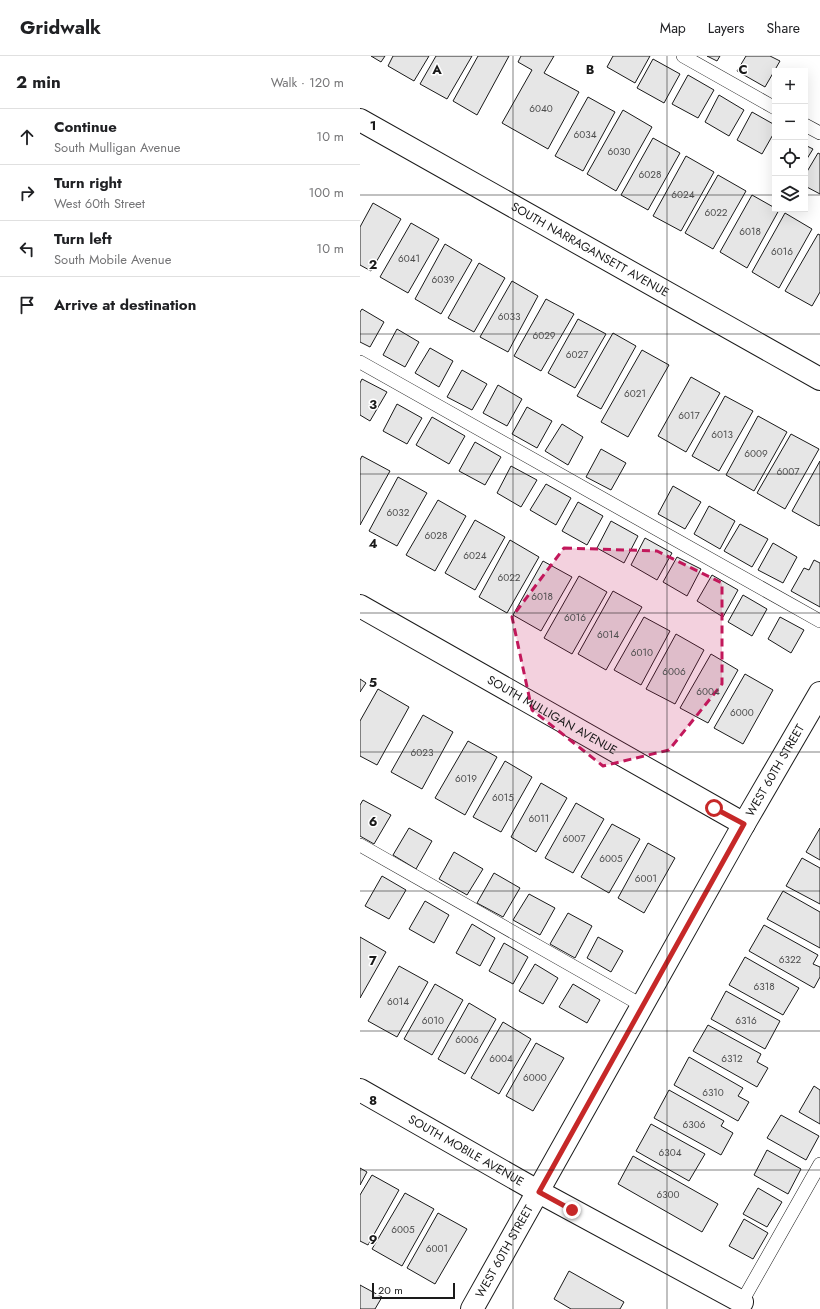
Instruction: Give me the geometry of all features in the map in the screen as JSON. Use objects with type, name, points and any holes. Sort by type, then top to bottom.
[{"type":"street","name":"SOUTH NARRAGANSETT AVENUE","points":[[360,120],[820,379]]},
{"type":"street","name":"SOUTH MULLIGAN AVENUE","points":[[360,606],[744,824]]},
{"type":"street","name":"WEST 60TH STREET","points":[[472,1309],[539,1192],[744,824],[820,693]]},
{"type":"street","name":"SOUTH MOBILE AVENUE","points":[[360,1090],[740,1306]]},
{"type":"lane","points":[[683,56],[772,106]]},
{"type":"lane","points":[[808,127],[820,133]]},
{"type":"lane","points":[[360,362],[820,621]]},
{"type":"lane","points":[[360,845],[643,1006]]},
{"type":"lane","points":[[740,1306],[820,1164]]},
{"type":"highlighted area","points":[[564,548],[657,551],[722,583],[722,684],[669,750],[603,766],[532,710],[512,617]]},
{"type":"building","points":[[371,56],[385,56],[381,62]]},
{"type":"building","points":[[393,56],[429,56],[414,81],[388,66]]},
{"type":"building","points":[[436,56],[472,56],[447,99],[420,84]]},
{"type":"building","points":[[478,56],[509,56],[477,115],[453,101]]},
{"type":"building","points":[[521,56],[554,56],[544,73],[579,92],[548,149],[502,123],[532,70],[518,62]]},
{"type":"building","points":[[613,56],[650,56],[635,83],[607,67]]},
{"type":"building","points":[[707,56],[720,56],[717,61]]},
{"type":"building","points":[[746,56],[770,56],[780,61],[776,68],[772,68],[772,75],[765,87],[737,71]]},
{"type":"building","points":[[653,59],[680,74],[664,103],[637,88]]},
{"type":"building","points":[[688,75],[714,90],[698,118],[672,104]]},
{"type":"building","points":[[719,95],[744,110],[729,136],[705,122]]},
{"type":"building","points":[[588,97],[615,112],[583,171],[555,156]]},
{"type":"building","points":[[623,110],[652,127],[616,191],[587,174]]},
{"type":"building","points":[[752,112],[772,123],[772,136],[762,154],[737,140]]},
{"type":"building","points":[[653,138],[680,153],[648,210],[621,195]]},
{"type":"building","points":[[808,146],[813,149],[808,157]]},
{"type":"building","points":[[818,153],[820,154],[820,194],[808,188],[808,170]]},
{"type":"building","points":[[686,156],[714,172],[681,231],[653,216]]},
{"type":"building","points":[[718,175],[746,191],[713,249],[685,233]]},
{"type":"building","points":[[752,195],[772,206],[772,212],[778,212],[747,268],[720,252]]},
{"type":"building","points":[[373,203],[401,219],[371,271],[360,265],[360,227]]},
{"type":"building","points":[[785,213],[812,229],[779,288],[752,272]]},
{"type":"building","points":[[411,223],[439,239],[408,293],[380,277]]},
{"type":"building","points":[[818,234],[820,235],[820,292],[812,306],[785,291]]},
{"type":"building","points":[[445,244],[472,260],[441,314],[415,299]]},
{"type":"building","points":[[479,263],[505,278],[474,332],[448,318]]},
{"type":"building","points":[[512,281],[538,296],[508,352],[480,337]]},
{"type":"building","points":[[546,299],[574,314],[541,371],[514,356]]},
{"type":"building","points":[[362,309],[384,322],[370,347],[360,342],[360,312]]},
{"type":"building","points":[[578,319],[606,334],[575,388],[548,373]]},
{"type":"building","points":[[397,329],[419,342],[405,367],[383,355]]},
{"type":"building","points":[[613,333],[636,346],[601,409],[577,396]]},
{"type":"building","points":[[430,348],[453,361],[439,387],[415,373]]},
{"type":"building","points":[[642,350],[669,365],[628,437],[601,422]]},
{"type":"building","points":[[462,370],[487,384],[472,410],[447,397]]},
{"type":"building","points":[[691,377],[720,393],[686,452],[658,436]]},
{"type":"building","points":[[362,379],[387,392],[370,421],[360,415],[360,383]]},
{"type":"building","points":[[498,385],[522,399],[507,426],[483,413]]},
{"type":"building","points":[[725,396],[753,411],[719,471],[692,456]]},
{"type":"building","points":[[397,404],[422,418],[407,444],[383,431]]},
{"type":"building","points":[[527,407],[552,421],[537,448],[512,434]]},
{"type":"building","points":[[758,416],[787,432],[754,491],[726,475]]},
{"type":"building","points":[[432,417],[465,436],[449,464],[416,445]]},
{"type":"building","points":[[562,424],[583,437],[568,465],[545,451]]},
{"type":"building","points":[[791,434],[819,449],[785,509],[757,493]]},
{"type":"building","points":[[475,442],[501,457],[485,485],[459,471]]},
{"type":"building","points":[[601,449],[626,463],[611,490],[586,477]]},
{"type":"building","points":[[362,456],[390,471],[360,525],[360,460]]},
{"type":"building","points":[[820,461],[820,525],[819,526],[792,511]]},
{"type":"building","points":[[511,466],[537,480],[521,507],[497,493]]},
{"type":"building","points":[[398,477],[427,493],[397,546],[369,531]]},
{"type":"building","points":[[546,484],[571,498],[556,525],[530,510]]},
{"type":"building","points":[[673,486],[701,502],[685,529],[658,514]]},
{"type":"building","points":[[438,500],[466,516],[435,571],[406,555]]},
{"type":"building","points":[[578,502],[603,516],[587,545],[562,531]]},
{"type":"building","points":[[709,506],[735,521],[720,549],[694,534]]},
{"type":"building","points":[[475,520],[505,537],[475,590],[445,573]]},
{"type":"building","points":[[611,521],[638,536],[624,563],[597,548]]},
{"type":"building","points":[[740,524],[768,539],[752,567],[724,551]]},
{"type":"building","points":[[645,538],[672,553],[657,580],[631,565]]},
{"type":"building","points":[[510,540],[539,557],[507,613],[479,597]]},
{"type":"building","points":[[773,543],[797,557],[783,583],[758,570]]},
{"type":"building","points":[[677,557],[701,569],[687,596],[663,582]]},
{"type":"building","points":[[814,560],[820,563],[820,607],[791,591],[804,568],[809,570]]},
{"type":"building","points":[[543,561],[572,577],[541,631],[513,615]]},
{"type":"building","points":[[712,575],[738,590],[723,617],[697,601]]},
{"type":"building","points":[[579,576],[607,592],[572,654],[544,638]]},
{"type":"building","points":[[613,591],[642,607],[606,670],[578,654]]},
{"type":"building","points":[[743,595],[767,609],[752,636],[728,622]]},
{"type":"building","points":[[644,617],[670,631],[641,685],[614,670]]},
{"type":"building","points":[[780,617],[804,630],[791,653],[768,639]]},
{"type":"building","points":[[676,634],[704,650],[675,704],[646,689]]},
{"type":"building","points":[[711,654],[738,670],[708,723],[680,708]]},
{"type":"building","points":[[745,674],[773,690],[743,744],[714,728]]},
{"type":"building","points":[[360,679],[366,683],[360,692]]},
{"type":"building","points":[[378,689],[409,707],[377,765],[360,756],[360,721]]},
{"type":"building","points":[[423,715],[453,732],[422,789],[391,772]]},
{"type":"building","points":[[468,741],[497,757],[465,815],[435,798]]},
{"type":"building","points":[[505,761],[532,777],[501,832],[473,817]]},
{"type":"building","points":[[541,783],[567,798],[536,852],[511,837]]},
{"type":"building","points":[[363,800],[391,815],[374,844],[360,836],[360,805]]},
{"type":"building","points":[[576,803],[604,819],[573,873],[545,858]]},
{"type":"building","points":[[612,824],[640,839],[609,893],[581,877]]},
{"type":"building","points":[[409,828],[432,841],[416,869],[393,855]]},
{"type":"building","points":[[820,828],[820,860],[806,852]]},
{"type":"building","points":[[648,843],[675,858],[644,913],[618,898]]},
{"type":"building","points":[[454,852],[483,869],[467,895],[439,879]]},
{"type":"building","points":[[802,858],[820,868],[820,904],[786,886]]},
{"type":"building","points":[[494,873],[520,888],[503,917],[477,903]]},
{"type":"building","points":[[382,876],[406,890],[389,919],[365,906]]},
{"type":"building","points":[[783,891],[820,912],[820,948],[767,919]]},
{"type":"building","points":[[529,894],[555,908],[540,935],[513,920]]},
{"type":"building","points":[[425,901],[449,915],[434,943],[409,929]]},
{"type":"building","points":[[568,913],[592,926],[575,958],[550,944]]},
{"type":"building","points":[[472,924],[495,938],[480,966],[456,953]]},
{"type":"building","points":[[764,925],[818,955],[813,964],[820,967],[820,977],[814,988],[749,951]]},
{"type":"building","points":[[360,937],[386,952],[360,998]]},
{"type":"building","points":[[598,937],[623,951],[611,972],[587,958]]},
{"type":"building","points":[[504,943],[528,957],[513,984],[489,971]]},
{"type":"building","points":[[745,957],[799,988],[783,1015],[729,985]]},
{"type":"building","points":[[535,964],[558,978],[543,1004],[519,991]]},
{"type":"building","points":[[399,966],[428,982],[397,1037],[368,1021]]},
{"type":"building","points":[[435,984],[463,1000],[432,1055],[404,1039]]},
{"type":"building","points":[[573,984],[600,1000],[587,1023],[559,1007]]},
{"type":"building","points":[[726,991],[780,1021],[765,1049],[711,1019]]},
{"type":"building","points":[[469,1003],[496,1019],[465,1074],[438,1059]]},
{"type":"building","points":[[503,1022],[531,1039],[499,1094],[471,1078]]},
{"type":"building","points":[[708,1025],[761,1054],[757,1062],[768,1068],[757,1087],[693,1051]]},
{"type":"building","points":[[536,1043],[564,1058],[533,1111],[506,1096]]},
{"type":"building","points":[[689,1057],[743,1088],[738,1096],[749,1102],[738,1121],[674,1085]]},
{"type":"building","points":[[814,1086],[820,1090],[820,1124],[799,1112]]},
{"type":"building","points":[[669,1090],[724,1121],[721,1126],[733,1133],[721,1155],[654,1118]]},
{"type":"building","points":[[781,1115],[819,1136],[806,1160],[767,1138]]},
{"type":"building","points":[[651,1124],[705,1154],[689,1181],[636,1151]]},
{"type":"building","points":[[767,1150],[801,1169],[788,1194],[754,1175]]},
{"type":"building","points":[[633,1156],[718,1204],[702,1232],[618,1184]]},
{"type":"building","points":[[360,1168],[367,1172],[360,1185]]},
{"type":"building","points":[[372,1175],[399,1190],[368,1245],[360,1241],[360,1195]]},
{"type":"building","points":[[758,1188],[782,1202],[767,1227],[743,1214]]},
{"type":"building","points":[[405,1193],[434,1209],[402,1266],[372,1249]]},
{"type":"building","points":[[438,1213],[467,1229],[435,1284],[407,1268]]},
{"type":"building","points":[[744,1219],[768,1233],[753,1259],[729,1246]]},
{"type":"building","points":[[569,1271],[624,1302],[620,1309],[571,1309],[554,1299]]},
{"type":"building","points":[[360,1285],[382,1297],[375,1309],[360,1309]]},
{"type":"route","points":[[572,1210],[539,1192],[744,824],[714,808]]}]
